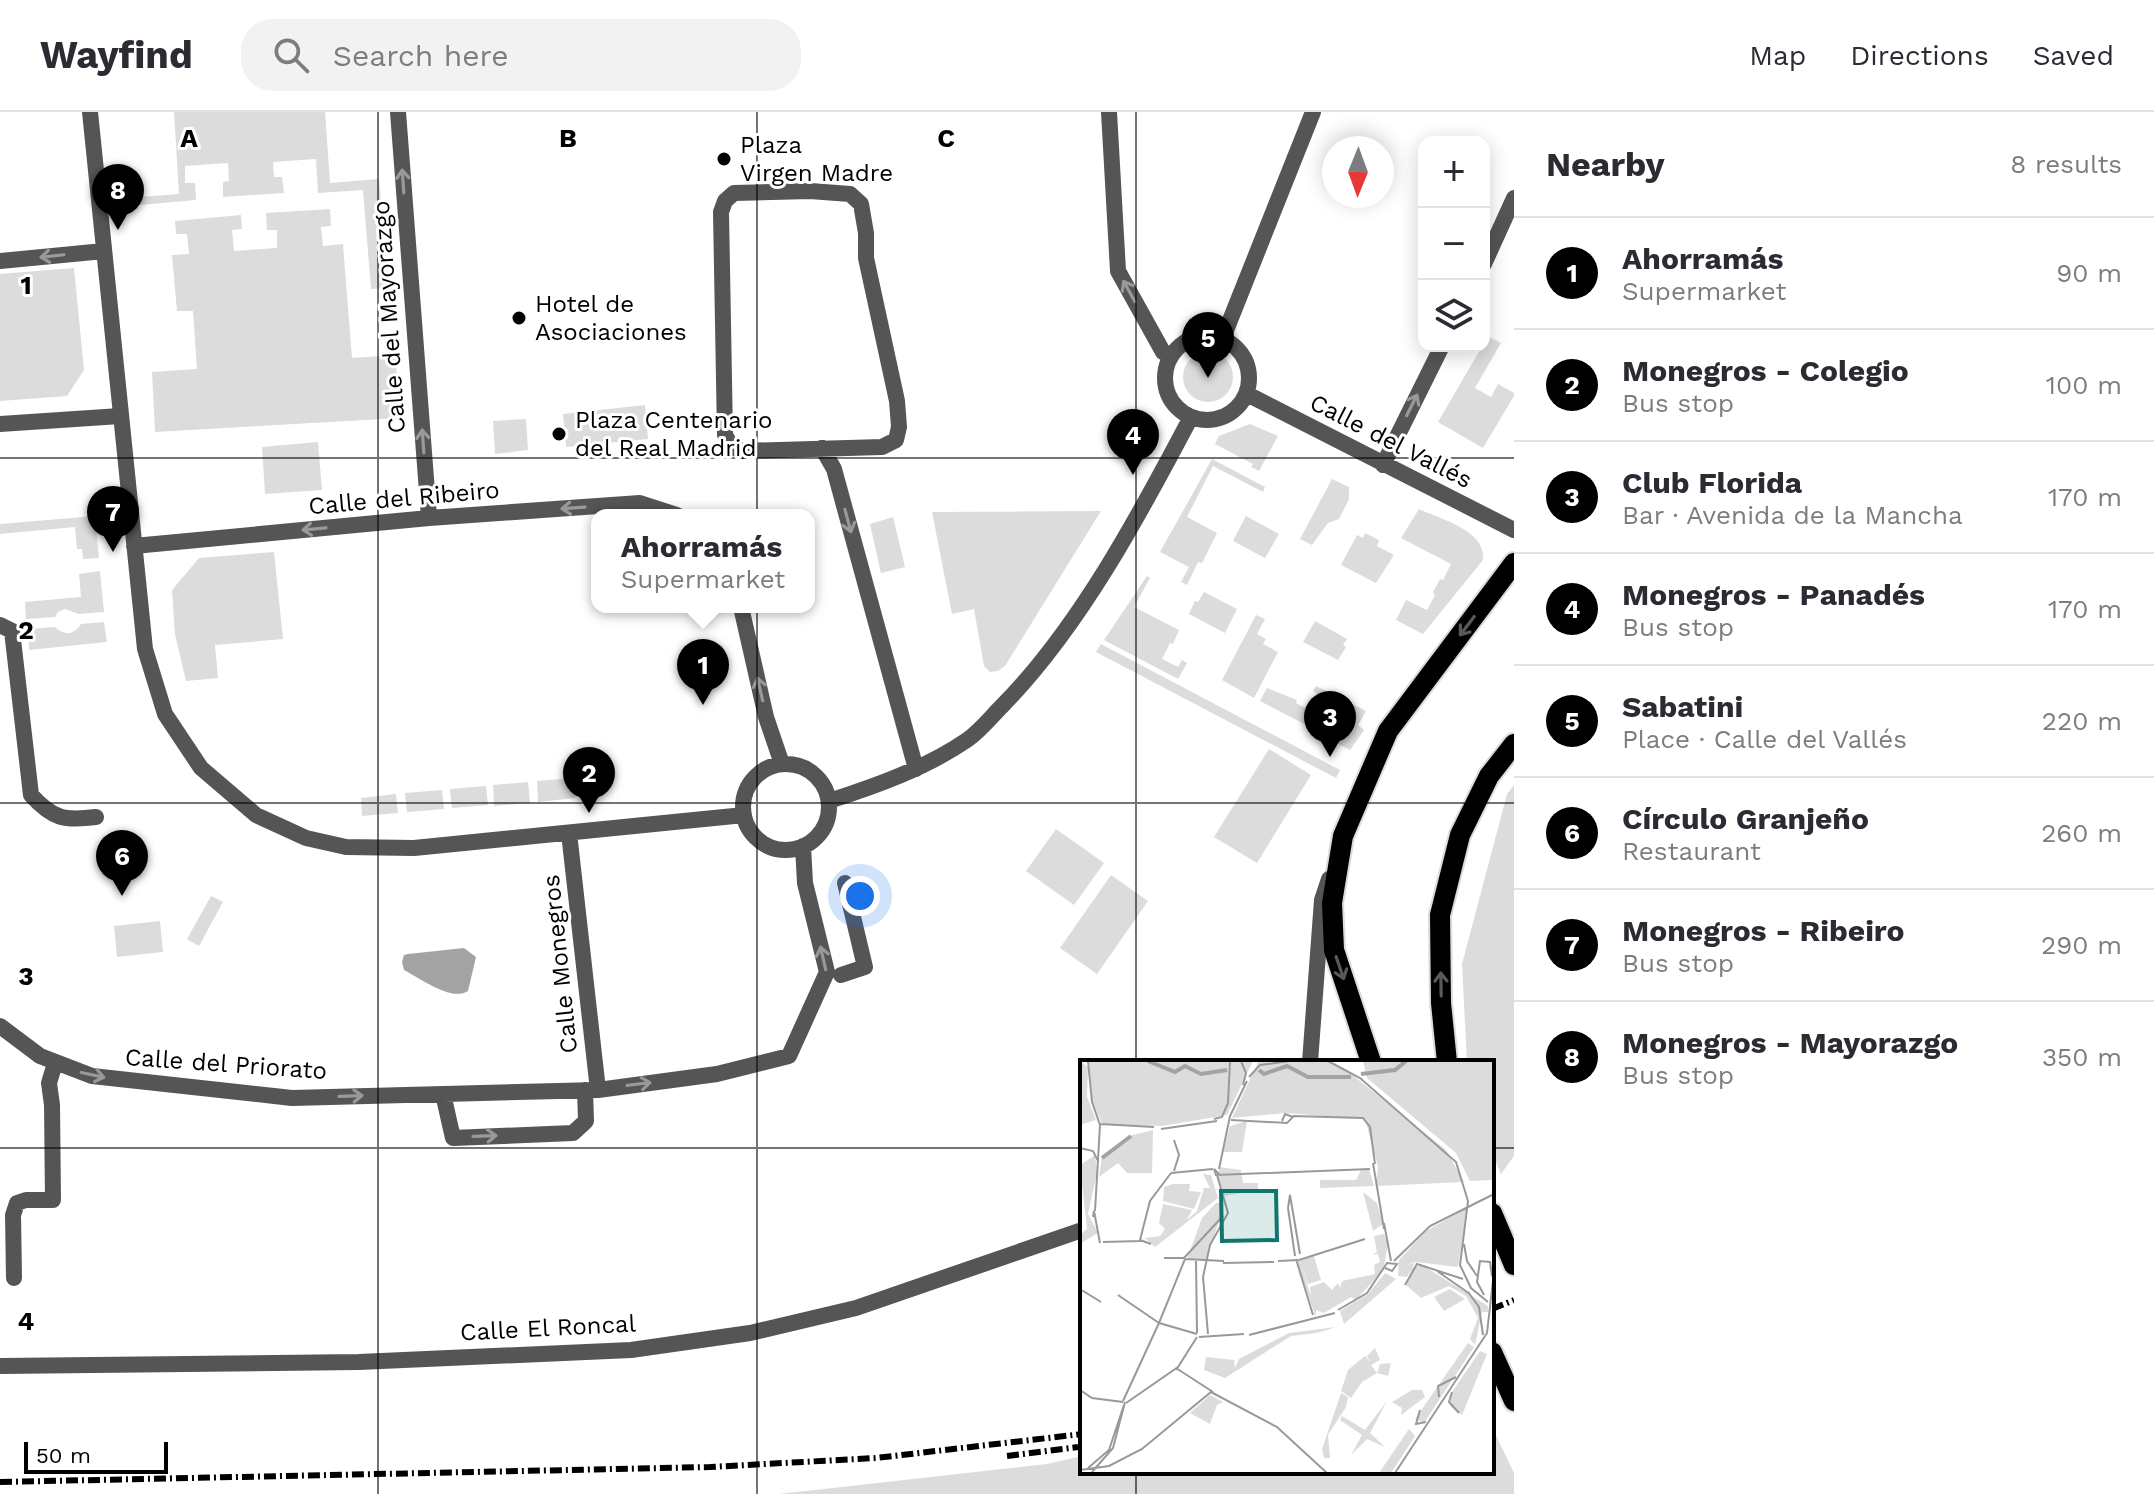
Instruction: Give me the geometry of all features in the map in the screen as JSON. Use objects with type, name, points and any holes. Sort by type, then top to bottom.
[{"type":"main road","points":[[1370,1060],[1334,950],[1332,903],[1343,836],[1388,731],[1514,563]]},
{"type":"main road","points":[[1447,1060],[1441,1003],[1440,915],[1460,835],[1489,776],[1514,744]]},
{"type":"main road","points":[[1494,1218],[1514,1265]]},
{"type":"main road","points":[[1494,1356],[1514,1401]]},
{"type":"street","points":[[90,112],[145,649],[165,714],[201,768],[256,815],[306,838],[346,847],[414,848],[744,815]]},
{"type":"street","name":"Calle del Mayorazgo","points":[[398,112],[429,518]]},
{"type":"street","points":[[1109,112],[1118,271],[1163,352],[1170,356]]},
{"type":"street","points":[[1223,338],[1313,112]]},
{"type":"street","points":[[810,191],[850,194],[861,204],[866,258],[897,401],[899,427],[896,440],[882,447],[822,448],[742,451],[732,447],[725,435],[721,212],[725,201],[734,193],[810,191]]},
{"type":"street","points":[[1490,251],[1514,198]]},
{"type":"street","points":[[0,261],[104,251]]},
{"type":"street","points":[[1208,335],[1223,338],[1237,347],[1247,361],[1250,377],[1247,394],[1230,414],[1204,420],[1191,417],[1170,398],[1165,384],[1165,370],[1170,356],[1193,337],[1208,335]]},
{"type":"street","points":[[1383,465],[1439,352]]},
{"type":"street","name":"Calle del Vallés","points":[[1247,394],[1514,530]]},
{"type":"street","points":[[0,424],[120,416]]},
{"type":"street","points":[[829,801],[916,769],[969,739],[1024,683],[1059,639],[1118,547],[1191,417]]},
{"type":"street","points":[[822,448],[834,469],[916,769]]},
{"type":"street","name":"Calle del Ribeiro","points":[[134,546],[429,518],[640,503],[658,509]]},
{"type":"street","points":[[742,613],[766,717],[782,764]]},
{"type":"street","points":[[0,625],[12,631],[31,795],[44,809],[58,817],[71,820],[96,817]]},
{"type":"street","points":[[782,764],[795,765],[813,773],[825,788],[829,801],[824,827],[815,838],[803,846],[788,849],[770,846],[753,834],[744,815],[743,801],[749,784],[768,768],[782,764]]},
{"type":"street","name":"Calle Monegros","points":[[569,833],[591,1090]]},
{"type":"street","points":[[1310,1060],[1322,900],[1343,836]]},
{"type":"street","name":"Calle del Priorato","points":[[0,1026],[26,1047],[81,1073],[116,1080],[292,1098],[591,1090],[717,1074],[789,1056],[827,972],[805,883],[803,846]]},
{"type":"street","points":[[841,975],[865,967],[845,883]]},
{"type":"street","points":[[14,1278],[13,1215],[17,1203],[53,1200],[49,1083],[55,1063]]},
{"type":"street","points":[[443,1094],[453,1138],[573,1133],[586,1121],[591,1090]]},
{"type":"street","name":"Calle El Roncal","points":[[0,1366],[359,1362],[631,1350],[750,1333],[867,1305],[1080,1231]]},
{"type":"shaded area","points":[[174,112],[325,112],[330,183],[379,179],[389,288],[371,289],[363,190],[318,193],[316,159],[273,162],[274,177],[282,177],[284,193],[223,197],[223,182],[229,181],[228,163],[185,166],[185,183],[195,183],[196,200],[140,205],[139,197],[179,194]]},
{"type":"shaded area","points":[[330,209],[331,226],[321,227],[323,246],[343,244],[352,358],[395,355],[401,418],[155,432],[152,372],[197,369],[193,311],[177,311],[172,255],[189,254],[187,234],[176,234],[175,221],[241,215],[242,229],[232,230],[234,251],[277,248],[277,230],[267,230],[266,213]]},
{"type":"shaded area","points":[[74,268],[84,370],[67,396],[0,401],[0,274]]},
{"type":"shaded area","points":[[1490,337],[1501,343],[1475,388],[1491,397],[1498,384],[1514,396],[1483,448],[1438,422],[1479,352],[1490,352]]},
{"type":"shaded area","points":[[1208,352],[1226,359],[1233,377],[1226,395],[1208,402],[1190,395],[1183,377],[1190,359]]},
{"type":"shaded area","points":[[645,405],[648,439],[566,447],[563,414]]},
{"type":"shaded area","points":[[526,419],[528,450],[495,454],[493,421]]},
{"type":"shaded area","points":[[1250,424],[1278,436],[1259,471],[1251,467],[1253,464],[1215,444],[1219,436]]},
{"type":"shaded area","points":[[318,442],[322,490],[265,494],[262,447]]},
{"type":"shaded area","points":[[1212,459],[1265,487],[1263,492],[1213,466],[1187,517],[1217,533],[1187,585],[1181,582],[1189,567],[1160,552]]},
{"type":"shaded area","points":[[1332,479],[1349,487],[1349,499],[1339,519],[1328,523],[1312,545],[1300,539]]},
{"type":"shaded area","points":[[1419,509],[1470,534],[1478,541],[1483,560],[1423,634],[1396,620],[1406,600],[1427,610],[1435,595],[1433,592],[1451,564],[1401,538]]},
{"type":"shaded area","points":[[1101,511],[1005,666],[990,672],[984,666],[974,609],[952,614],[932,512]]},
{"type":"shaded area","points":[[95,516],[99,558],[83,559],[82,549],[77,549],[75,527],[0,534],[0,524]]},
{"type":"shaded area","points":[[1246,516],[1279,534],[1265,558],[1233,541]]},
{"type":"shaded area","points":[[893,517],[905,567],[881,573],[870,524]]},
{"type":"shaded area","points":[[1365,533],[1379,540],[1377,546],[1394,555],[1376,583],[1341,565],[1357,535],[1363,538]]},
{"type":"shaded area","points":[[274,552],[283,639],[215,645],[218,678],[186,681],[175,634],[172,590],[199,558]]},
{"type":"shaded area","points":[[100,571],[104,612],[79,614],[65,609],[55,617],[26,619],[25,602],[81,597],[79,574]]},
{"type":"shaded area","points":[[1147,576],[1150,578],[1134,607],[1179,630],[1162,659],[1178,667],[1182,660],[1187,663],[1178,679],[1104,640]]},
{"type":"shaded area","points":[[1204,592],[1237,609],[1225,633],[1189,614]]},
{"type":"shaded area","points":[[1256,615],[1265,619],[1257,634],[1266,639],[1263,644],[1278,652],[1254,698],[1222,680]]},
{"type":"shaded area","points":[[1315,621],[1347,639],[1338,660],[1303,642]]},
{"type":"shaded area","points":[[104,622],[107,642],[29,650],[28,629],[55,627],[69,633],[81,624]]},
{"type":"shaded area","points":[[1101,644],[1340,770],[1336,778],[1096,652]]},
{"type":"shaded area","points":[[1316,686],[1330,693],[1312,728],[1260,701],[1267,688],[1297,700],[1296,703],[1311,711],[1320,696],[1313,691]]},
{"type":"shaded area","points":[[1337,696],[1366,711],[1358,725],[1364,730],[1350,750],[1317,733]]},
{"type":"shaded area","points":[[1269,749],[1311,775],[1257,863],[1214,837]]},
{"type":"shaded area","points":[[573,778],[575,798],[538,802],[537,781]]},
{"type":"shaded area","points":[[528,782],[530,803],[494,806],[493,785]]},
{"type":"shaded area","points":[[1514,785],[1514,1156],[1501,1174],[1494,1158],[1494,1060],[1467,1060],[1462,964],[1507,794]]},
{"type":"shaded area","points":[[486,786],[488,805],[452,808],[450,789]]},
{"type":"shaded area","points":[[442,790],[444,809],[407,812],[405,793]]},
{"type":"shaded area","points":[[396,794],[398,813],[362,816],[361,798]]},
{"type":"shaded area","points":[[1056,829],[1104,863],[1074,905],[1026,871]]},
{"type":"shaded area","points":[[1111,875],[1148,901],[1097,974],[1060,948]]},
{"type":"shaded area","points":[[211,896],[223,902],[199,946],[187,939]]},
{"type":"shaded area","points":[[160,921],[163,952],[117,957],[114,926]]},
{"type":"shaded area","points":[[464,948],[476,957],[468,991],[461,994],[444,991],[404,970],[404,955]]},
{"type":"shaded area","points":[[1494,1431],[1514,1473],[1514,1494],[779,1494],[1047,1464],[1080,1456],[1080,1474],[1494,1474]]},
{"type":"railway","points":[[1494,1308],[1514,1300]]},
{"type":"railway","points":[[0,1482],[710,1467],[876,1458],[1080,1434]]},
{"type":"railway","points":[[1007,1456],[1078,1447]]},
{"type":"place","name":"Plaza Virgen Madre","points":[[724,159]]},
{"type":"place","name":"Monegros - Mayorazgo","points":[[118,230]]},
{"type":"place","name":"Hotel de Asociaciones","points":[[519,318]]},
{"type":"place","name":"Sabatini","points":[[1208,378]]},
{"type":"place","name":"Plaza Centenario del Real Madrid","points":[[559,434]]},
{"type":"place","name":"Monegros - Panadés","points":[[1133,475]]},
{"type":"place","name":"Monegros - Ribeiro","points":[[113,552]]},
{"type":"place","name":"Ahorramás","points":[[703,705]]},
{"type":"place","name":"Club Florida","points":[[1330,757]]},
{"type":"place","name":"Monegros - Colegio","points":[[589,813]]},
{"type":"place","name":"Círculo Granjeño","points":[[122,896]]}]
